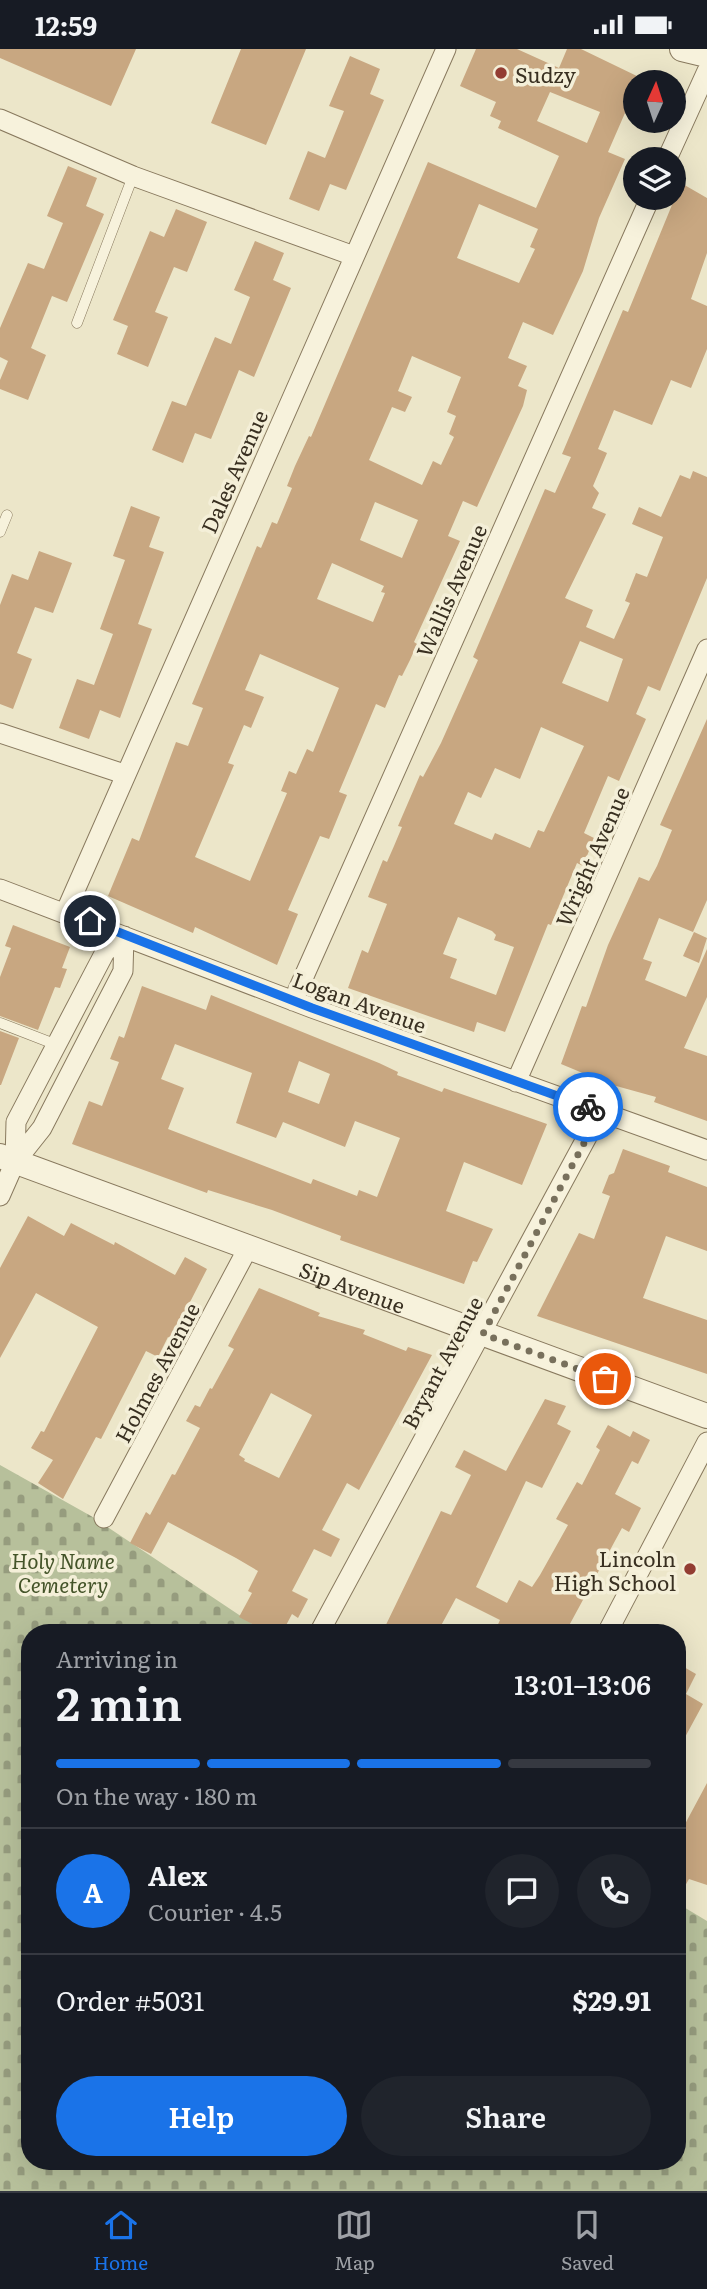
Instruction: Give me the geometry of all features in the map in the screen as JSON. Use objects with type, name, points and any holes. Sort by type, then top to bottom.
[{"type":"street","name":"Dales Avenue","points":[[65,913],[124,774],[446,49]]},
{"type":"street","points":[[682,49],[707,55]]},
{"type":"street","points":[[673,147],[707,72]]},
{"type":"street","points":[[0,119],[134,176],[354,256]]},
{"type":"street","name":"Wallis Avenue","points":[[293,1001],[645,210]]},
{"type":"street","name":"Wright Avenue","points":[[516,1082],[707,649]]},
{"type":"street","points":[[0,733],[124,774]]},
{"type":"street","name":"Logan Avenue","points":[[0,889],[293,1001],[707,1150]]},
{"type":"street","points":[[0,1196],[16,1122],[105,952],[124,936]]},
{"type":"street","points":[[8,1159],[43,1128],[123,971],[124,936]]},
{"type":"street","name":"Bryant Avenue","points":[[324,1624],[483,1334],[601,1111]]},
{"type":"street","name":"Sip Avenue","points":[[8,1159],[707,1416]]},
{"type":"street","name":"Holmes Avenue","points":[[104,1518],[248,1248]]},
{"type":"street","points":[[612,1624],[707,1442]]},
{"type":"lane","points":[[77,323],[134,176]]},
{"type":"lane","points":[[0,532],[7,515]]},
{"type":"lane","points":[[0,1023],[57,1045]]},
{"type":"green space","name":"Holy Name Cemetery","points":[[0,1465],[91,1516],[253,1624],[21,1624],[21,2170],[686,2170],[686,1908],[707,1921],[707,2191],[0,2191]]},
{"type":"building","points":[[0,49],[136,49],[111,106],[0,58]]},
{"type":"building","points":[[241,49],[306,49],[266,145],[211,123]]},
{"type":"building","points":[[476,49],[517,49],[559,68],[567,49],[581,49],[624,70],[623,118],[608,152],[623,158],[623,164],[599,218],[583,271],[553,335],[523,322],[508,358],[527,366],[518,386],[527,390],[523,406],[477,507],[463,501],[448,536],[460,541],[414,642],[417,644],[402,676],[399,675],[385,708],[376,704],[339,792],[347,795],[329,839],[320,836],[288,910],[298,914],[277,965],[195,927],[193,933],[108,896],[132,838],[139,841],[176,742],[188,746],[203,708],[192,704],[257,546],[261,548],[272,522],[277,524],[292,488],[287,486],[295,466],[309,436],[311,437],[428,162],[536,208],[559,156],[498,128],[501,121],[490,116],[496,102],[460,86]],"holes":[[[550,92],[600,112],[587,143],[537,121]],[[479,204],[538,229],[530,247],[535,249],[519,283],[457,258]],[[412,356],[461,377],[447,412],[456,416],[449,434],[454,437],[441,465],[433,461],[422,485],[369,460],[392,407],[405,412],[412,397],[398,391]],[[375,502],[418,520],[402,558],[360,540]],[[332,563],[384,586],[381,592],[385,593],[373,622],[317,599]],[[260,654],[339,688],[313,752],[307,749],[296,774],[289,771],[281,791],[287,793],[250,881],[195,857],[234,765],[228,763],[244,725],[251,728],[264,697],[245,690]]]},
{"type":"building","points":[[350,56],[380,69],[370,94],[384,100],[346,190],[330,184],[319,211],[289,199],[308,151],[325,158],[344,111],[329,106]]},
{"type":"building","points":[[68,166],[97,178],[86,206],[104,214],[67,302],[52,296],[31,348],[46,355],[28,400],[0,389],[0,380],[8,361],[0,357],[0,328],[28,263],[44,269],[63,223],[47,216]]},
{"type":"building","points":[[686,186],[707,198],[707,253],[691,299],[707,306],[707,349],[691,388],[671,380],[652,425],[614,410],[598,449],[607,453],[593,486],[599,493],[592,508],[606,514],[565,598],[593,610],[586,627],[614,639],[630,603],[625,601],[636,573],[647,577],[663,537],[632,524],[639,507],[661,517],[680,475],[690,479],[693,471],[707,477],[707,578],[660,691],[648,686],[636,714],[646,719],[619,781],[608,776],[584,833],[594,838],[583,866],[577,863],[551,925],[548,924],[505,1032],[477,1022],[474,1032],[348,988],[362,950],[368,953],[387,904],[368,897],[383,860],[387,862],[402,827],[398,826],[420,775],[423,777],[441,743],[478,660],[473,657],[545,489],[555,493],[571,457],[562,454],[623,310],[628,312],[670,210],[686,210]],"holes":[[[580,641],[623,659],[608,702],[562,683]],[[541,727],[584,746],[544,832],[538,830],[530,848],[495,833],[492,840],[454,824],[468,792],[481,798],[495,768],[520,779]],[[458,917],[492,931],[496,935],[494,940],[514,947],[496,995],[450,978],[457,959],[443,954]]]},
{"type":"building","points":[[176,209],[207,222],[187,272],[174,267],[155,312],[168,317],[148,367],[117,354],[128,326],[113,320],[150,231],[164,237]]},
{"type":"building","points":[[255,241],[284,253],[273,280],[291,288],[254,377],[239,370],[211,439],[195,433],[183,463],[152,450],[172,401],[186,406],[215,337],[231,344],[250,297],[234,290]]},
{"type":"building","points":[[131,506],[160,517],[149,547],[164,552],[138,624],[152,629],[120,718],[100,710],[89,739],[59,728],[77,679],[94,685],[113,634],[100,629],[125,560],[113,556]]},
{"type":"building","points":[[39,551],[72,563],[53,613],[35,607],[17,653],[32,659],[13,709],[0,704],[0,605],[12,574],[28,580]]},
{"type":"building","points":[[707,719],[707,900],[693,932],[659,918],[643,959],[652,962],[645,980],[686,997],[707,949],[707,997],[684,1048],[707,1056],[707,1121],[654,1102],[656,1097],[609,1084],[561,1064],[582,1006],[586,1007],[608,945],[639,877],[649,881],[657,866],[672,830],[660,825]]},
{"type":"building","points":[[13,925],[70,947],[62,968],[67,969],[60,988],[55,987],[38,1030],[0,1016],[0,977],[11,948],[5,946]]},
{"type":"building","points":[[694,932],[707,938],[699,963],[683,956]]},
{"type":"building","points":[[142,986],[206,1010],[211,995],[379,1063],[398,1072],[397,1075],[442,1092],[444,1088],[547,1124],[522,1185],[464,1162],[446,1211],[493,1229],[477,1262],[473,1261],[464,1284],[340,1240],[341,1236],[272,1210],[208,1190],[207,1193],[72,1144],[89,1101],[102,1106],[119,1062],[110,1059],[119,1036],[124,1038]],"holes":[[[175,1044],[252,1073],[236,1123],[276,1138],[283,1122],[345,1147],[355,1121],[400,1138],[377,1197],[359,1190],[357,1196],[313,1179],[311,1184],[168,1129],[184,1088],[161,1079]],[[299,1061],[330,1074],[319,1104],[288,1092]]]},
{"type":"building","points":[[0,1031],[19,1038],[1,1085],[0,1085]]},
{"type":"building","points":[[623,1149],[670,1166],[668,1172],[707,1187],[707,1251],[666,1236],[643,1298],[707,1320],[707,1374],[537,1316],[579,1233],[594,1239],[610,1196],[602,1193],[609,1175],[614,1173]]},
{"type":"building","points":[[28,1216],[64,1236],[71,1223],[114,1245],[115,1242],[175,1275],[185,1257],[207,1269],[171,1339],[168,1337],[158,1357],[146,1351],[101,1439],[96,1437],[63,1499],[38,1483],[53,1460],[31,1448],[41,1431],[44,1432],[98,1327],[36,1293],[0,1358],[0,1268]]},
{"type":"building","points":[[259,1288],[320,1313],[318,1316],[365,1330],[363,1334],[406,1351],[408,1347],[432,1355],[359,1490],[347,1483],[322,1530],[340,1539],[331,1557],[314,1549],[292,1591],[308,1599],[298,1618],[292,1614],[287,1624],[252,1624],[239,1617],[252,1593],[248,1591],[258,1571],[168,1522],[151,1554],[130,1543],[146,1512],[150,1515],[172,1474],[175,1475],[200,1428],[186,1421],[195,1405],[200,1407],[210,1388],[212,1389],[234,1349],[228,1346]],"holes":[[[271,1393],[312,1415],[279,1478],[244,1461],[239,1455]]]},
{"type":"building","points":[[545,1399],[566,1406],[557,1424],[571,1431],[542,1488],[526,1481],[476,1587],[507,1603],[519,1580],[532,1587],[540,1575],[568,1525],[556,1519],[577,1482],[582,1485],[600,1450],[596,1447],[608,1425],[630,1437],[633,1431],[650,1440],[638,1464],[632,1461],[615,1494],[641,1508],[629,1532],[622,1528],[570,1624],[498,1624],[500,1620],[456,1598],[442,1624],[386,1624],[441,1511],[451,1515],[471,1475],[455,1467],[464,1450],[506,1471]]},
{"type":"building","points":[[686,1668],[696,1674],[686,1694]]},
{"type":"building","points":[[686,1694],[703,1704],[686,1735]]},
{"type":"building","points":[[707,1783],[707,1885],[689,1879],[686,1884],[686,1822]]},
{"type":"way so far","points":[[588,1107],[601,1111],[483,1334],[605,1379]]},
{"type":"place","name":"Sudzy","points":[[501,73]]},
{"type":"place","name":"Lincoln High School","points":[[690,1569]]},
{"type":"route","points":[[90,921],[312,1008],[588,1107]]}]
